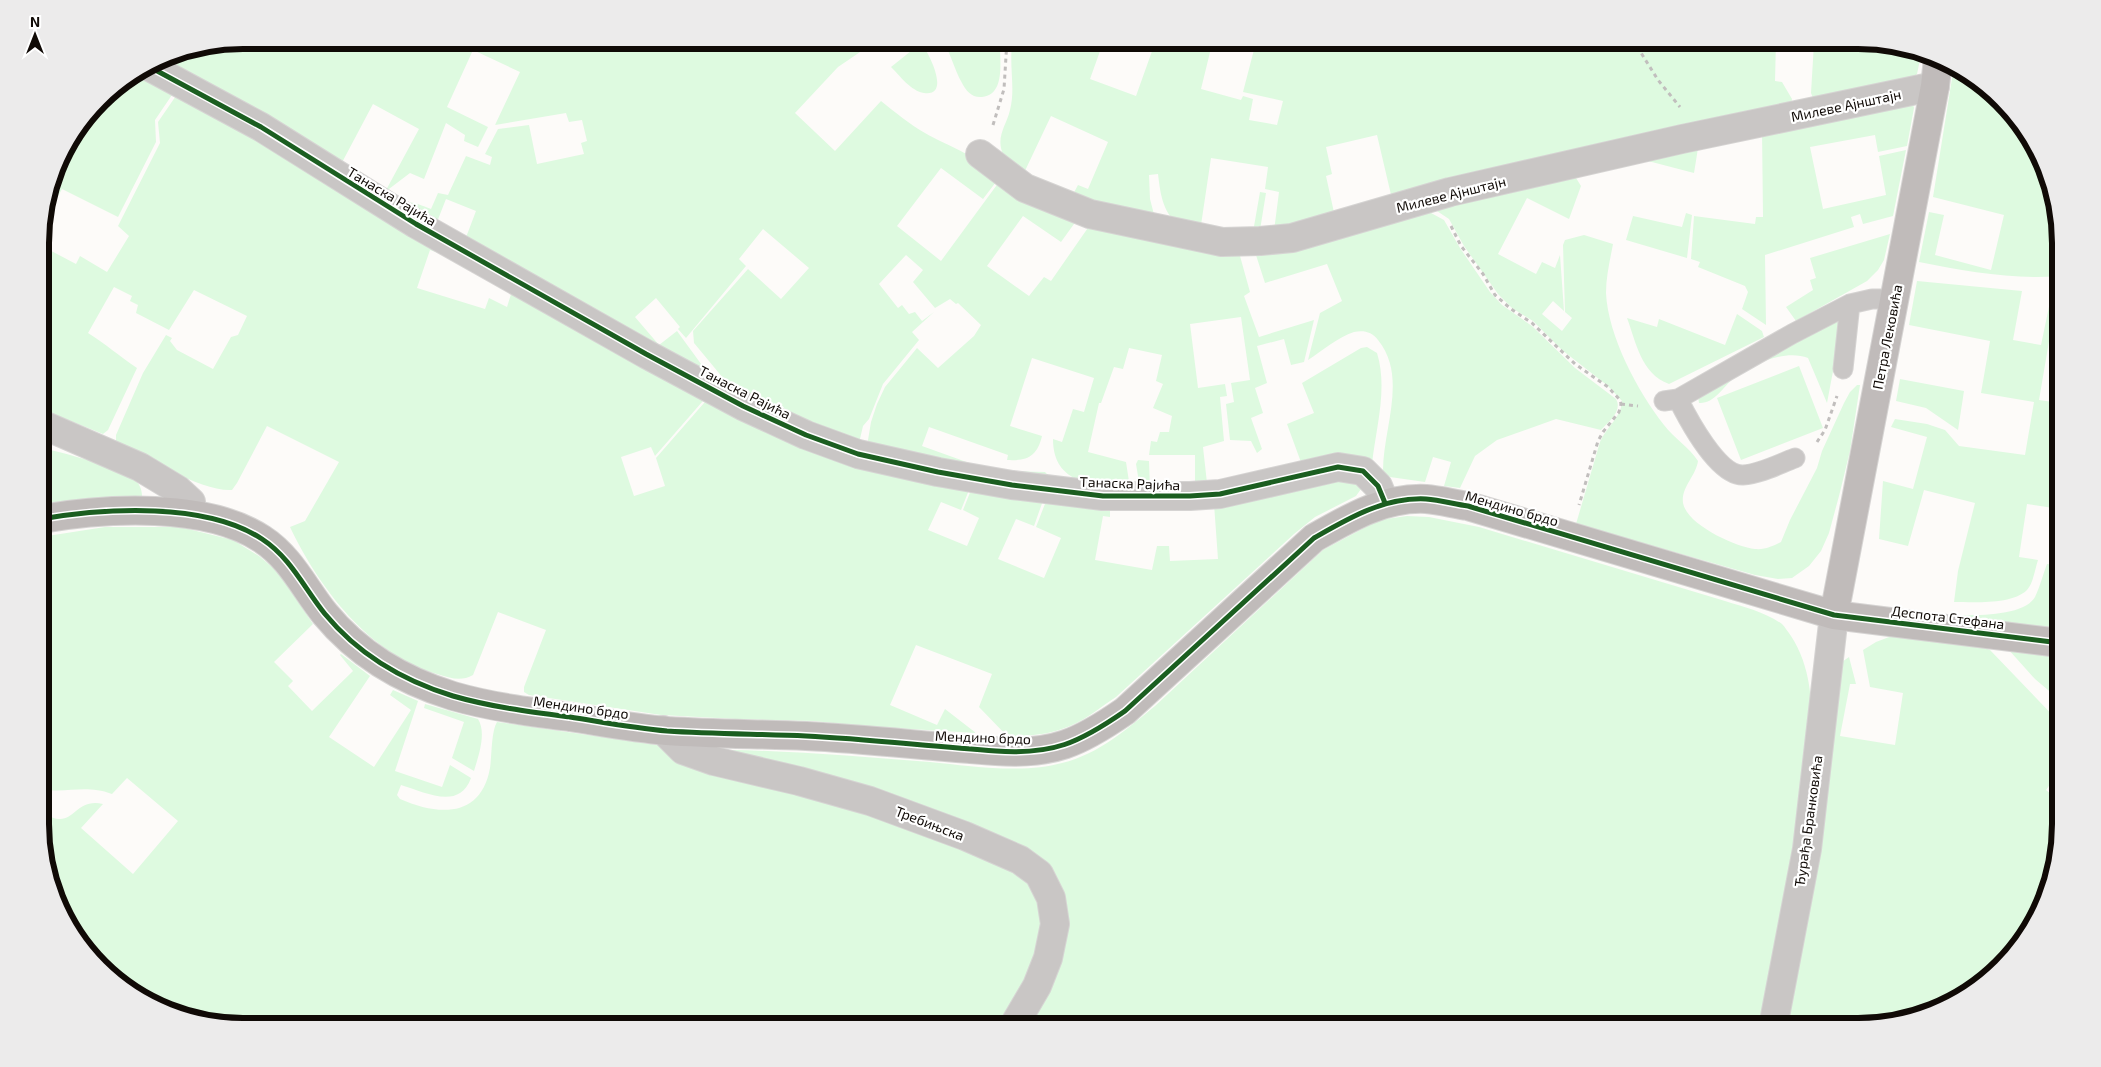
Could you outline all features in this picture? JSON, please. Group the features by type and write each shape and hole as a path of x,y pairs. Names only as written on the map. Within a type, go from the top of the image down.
{"street":[{"name":"Петра Лековића","path":"1834,614 1935,86 1937,66"},
{"name":"Танаска Рајића","path":"155,70 260,127 416,224 646,354 743,406 806,435 858,454 938,472 1012,485 1104,496 1220,494 1338,467 1363,471 1378,486 1385,503"},
{"name":"Милеве Ајнштајн","path":"980,154 1025,188 1090,214 1222,242 1292,238 1420,200 1700,135 1935,86"},
{"path":"49,427 140,467 178,490 190,502 192,514"},
{"name":"Мендино брдо","path":"49,518 141,510 192,514 234,524 264,540 296,570 325,613 352,641 384,666 409,680 446,693 491,705 663,730 809,736 1016,752 1056,748 1092,733 1125,711 1314,538 1348,518 1385,503 1425,499 1468,506 1834,614"},
{"name":"Деспота Стефана","path":"1834,614 2052,642"},
{"name":"Ђурађа Бранковића","path":"1775,1018 1806,849 1834,614"},
{"name":"Требињска","path":"663,730 683,750 714,761 799,781 870,801 965,836 1020,860 1039,874 1051,898 1055,924 1048,958 1037,986 1019,1018"}],"lane":[{"path":"1795,458 1750,474 1737,474 1728,471 1721,465 1687,418 1671,400 1850,304 1872,299 1894,299"},
{"path":"1843,369 1850,304"}],"path":[{"path":"980,154 999,111 1004,89 1006,49"},
{"path":"1639,49 1658,80 1694,124 1700,135"},
{"path":"1420,200 1427,207 1445,217 1461,246 1483,274 1496,295 1511,309 1532,323 1575,364 1608,387 1620,400 1619,412 1602,432 1598,441 1593,464 1569,536"},
{"path":"1795,458 1812,447 1826,430 1833,411 1843,369"}],"green space":[{"path":"230,49 865,49 838,67 795,113 835,151 881,101 902,118 933,138 965,153 985,166 996,182 983,199 941,168 897,226 941,261 999,182 1035,200 1079,217 1061,242 1023,216 987,266 1029,296 1044,277 1051,281 1092,222 1152,238 1240,256 1250,292 1244,296 1259,337 1314,320 1304,362 1291,365 1284,339 1257,346 1267,383 1255,388 1263,413 1251,418 1262,449 1257,453 1251,441 1230,440 1226,404 1234,402 1231,383 1250,380 1241,317 1190,324 1198,388 1225,384 1227,396 1220,397 1224,441 1203,447 1207,483 1233,479 1223,484 1200,489 1140,488 1136,464 1138,460 1149,461 1150,488 1195,486 1195,455 1149,455 1151,441 1157,442 1160,432 1169,432 1172,416 1153,408 1163,384 1156,381 1162,355 1129,348 1123,369 1114,367 1101,403 1099,403 1088,452 1126,462 1130,488 1090,484 1068,474 1060,466 1055,454 1053,439 1062,442 1073,409 1084,412 1094,378 1032,358 1010,426 1042,436 1034,453 1020,460 1007,460 1008,455 929,427 922,446 1000,474 1002,471 1045,472 1050,477 1048,482 1035,482 953,470 895,457 867,446 871,422 885,387 917,348 938,368 974,336 981,325 958,303 956,304 950,299 935,308 913,282 923,270 906,255 879,284 898,308 902,305 909,314 915,312 922,321 934,312 912,332 919,340 883,384 869,419 863,426 859,443 854,447 847,447 787,421 733,390 694,343 693,331 748,269 781,299 809,268 763,229 739,259 746,266 686,338 678,329 680,327 656,298 635,317 659,345 677,331 704,368 708,378 443,232 465,240 476,211 446,199 435,227 396,205 409,202 431,209 438,193 448,195 466,156 490,165 492,157 485,154 498,129 529,125 537,164 584,154 581,143 587,141 582,120 569,122 566,113 495,125 520,72 473,50 447,107 488,127 478,147 464,141 465,135 446,123 424,179 410,173 385,192 419,129 373,104 338,170 247,113 161,67 192,55"},
{"path":"914,49 924,49 936,72 936,88 932,92 919,92 906,83 891,67"},
{"path":"1000,49 1000,74 995,90 990,95 982,97 975,96 965,89 948,50"},
{"path":"1012,49 1101,49 1090,79 1136,96 1153,49 1211,49 1201,89 1241,100 1243,96 1253,99 1249,120 1277,125 1283,101 1243,92 1254,49 1776,49 1775,81 1782,82 1792,99 1791,104 1392,199 1377,135 1326,147 1332,174 1326,176 1335,217 1274,231 1279,192 1265,189 1268,167 1211,158 1201,225 1253,232 1260,192 1266,193 1260,230 1255,234 1202,228 1178,223 1165,207 1158,174 1149,175 1150,199 1156,222 1071,198 1078,185 1088,189 1108,142 1051,116 1023,175 1006,159 1000,143 1012,101"},
{"path":"1814,49 1884,50 1920,59 1917,74 1910,80 1813,98 1811,93"},
{"path":"148,74 176,89 155,120 156,142 118,217 62,189 51,208 59,180 81,135 115,97 135,81"},
{"path":"1953,74 1966,81 1986,97 2004,115 2020,135 2032,157 2042,180 2049,205 2052,230 2052,276 2007,276 1919,262 1929,212 1944,215 1935,255 1991,270 2004,215 1933,197"},
{"path":"180,90 464,262 430,250 417,288 485,309 489,298 507,307 513,288 709,394 655,456 651,447 621,457 634,496 665,486 656,458 711,395 971,485 961,510 941,502 928,530 967,546 979,518 963,510 973,485 1045,495 1034,526 1016,519 998,559 1044,578 1061,538 1036,527 1048,496 1110,504 1110,517 1103,516 1095,560 1152,570 1157,546 1169,546 1170,561 1218,559 1214,504 1318,477 1361,483 1361,489 1356,496 1315,517 1294,534 1116,697 1076,723 1049,733 1008,737 979,707 992,674 916,645 890,705 937,725 945,709 976,733 861,726 814,721 661,715 529,695 524,692 524,687 546,630 498,612 473,675 460,679 437,674 412,664 389,651 368,635 349,616 316,573 290,527 305,521 339,462 267,426 232,490 219,489 189,479 116,442 116,435 143,373 166,335 172,338 170,341 177,350 213,369 231,337 238,335 247,316 194,290 169,330 136,313 138,305 130,301 132,296 114,287 88,333 137,368 108,430 103,434 49,412 49,250 76,264 80,256 107,272 129,236 118,226 160,143 158,122"},
{"path":"1913,104 1914,108 1907,146 1878,152 1875,135 1810,147 1823,209 1886,195 1879,156 1906,150 1893,216 1863,224 1860,214 1851,217 1854,227 1765,255 1766,325 1742,309 1748,292 1745,286 1698,267 1700,262 1691,259 1694,216 1755,224 1756,217 1763,217 1762,130"},
{"path":"1699,142 1694,173 1648,161 1649,155"},
{"path":"1576,178 1581,186 1569,219 1527,198 1498,254 1536,274 1542,262 1555,268 1560,255 1564,311 1553,301 1542,314 1562,331 1572,318 1565,312 1563,245 1565,240 1584,235 1613,244 1607,275 1606,293 1612,327 1626,363 1644,397 1664,425 1698,461 1695,472 1684,492 1683,503 1686,511 1703,527 1713,534 1736,544 1755,549 1766,548 1781,542 1790,520 1817,468 1822,451 1844,403 1850,392 1857,385 1860,385 1850,451 1829,533 1821,551 1809,566 1792,578 1778,579 1755,575 1576,524 1600,442 1617,417 1622,401 1608,386 1562,350 1533,321 1512,308 1498,294 1464,246 1449,219 1434,209"},
{"path":"1420,207 1444,220 1460,248 1490,292 1502,305 1532,326 1575,368 1616,399 1618,408 1611,420 1601,430 1556,419 1497,440 1475,456 1460,488 1444,486 1451,462 1433,457 1425,482 1390,477 1383,471 1393,386 1387,354 1373,335 1368,332 1358,331 1342,337 1308,360 1320,313 1342,301 1327,264 1265,283 1255,252"},
{"path":"1686,213 1692,215 1687,258 1626,240 1633,216 1682,227"},
{"path":"1890,234 1884,260 1878,270 1867,281 1796,321 1786,307 1813,290 1810,280 1816,278 1810,258"},
{"path":"1917,281 2022,291 2013,340 2041,345 2052,298 2052,324 2039,400 2052,402 2052,508 2027,504 2019,557 2038,560 2029,587 2020,595 1992,602 1954,602 1958,571 1975,503 1924,490 1908,546 1879,539 1883,481 1913,489 1927,437 1891,427 1895,419 1927,424 1945,430 1959,446 2025,455 2034,402 1981,393 1990,341 1909,325"},
{"path":"1844,313 1827,403 1808,358 1789,355 1759,363 1733,379 1714,398 1704,403 1699,403 1698,396"},
{"path":"1737,314 1762,331 1764,337 1669,384 1652,373 1646,365 1637,347 1627,318 1657,327 1659,319 1725,345"},
{"path":"1367,347 1377,353 1381,380 1380,408 1372,464 1302,465 1287,424 1314,413 1302,383 1361,348"},
{"path":"1799,366 1823,428 1741,460 1717,398"},
{"path":"1900,379 1964,391 1958,430 1926,408 1896,401"},
{"path":"49,450 127,474 137,482 141,489 142,496 138,499 49,506"},
{"path":"1407,516 1429,517 1479,527 1740,605 1762,613 1782,624 1798,648 1803,660 1811,697 1812,736 1765,1018 1026,1018 1060,889 730,750 830,754 1014,769 1047,766 1075,759 1112,740 1155,706 1323,550 1379,520"},
{"path":"105,527 180,527 233,540 259,556 278,572 313,624 274,662 293,681 288,686 312,711 353,671 341,654 370,676 329,737 374,767 411,710 390,695 393,690 418,701 395,771 442,787 450,765 471,778 466,788 450,797 431,795 401,785 397,795 400,799 415,805 443,810 456,809 468,804 478,796 485,784 490,768 493,738 497,722 664,746 845,802 989,856 1031,884 1041,910 1042,926 1037,956 1006,1018 230,1018 192,1012 168,1003 135,986 97,952 81,932 69,910 55,875 50,850 49,816 61,819 85,805 93,803 103,804 81,828 133,874 178,821 127,778 112,794 84,789 49,790 49,536"},
{"path":"2047,564 2052,565 2052,632 1930,615 1986,615 2016,610 2027,605 2035,597"},
{"path":"1897,634 1963,639 1990,650 2052,715 2052,782 2046,790 2052,795 2052,837 2046,875 2032,910 2020,932 2004,952 1966,986 1944,998 1909,1012 1884,1017 1781,1018 1839,664 1849,657 1856,684 1850,684 1840,736 1895,745 1903,693 1870,687 1863,650 1876,642"},
{"path":"2008,649 2052,651 2052,693 2035,679"},
{"path":"425,704 478,719 481,725 482,738 474,771 452,758 464,722 424,708"}],"cycle path":[{"path":"155,70 261,127 416,224 646,354 743,406 806,435 858,454 938,472 1012,485 1103,496 1220,494 1338,467 1363,471 1378,486 1385,503"},
{"path":"49,518 95,512 155,511 213,519 239,527 262,539 281,555 325,614 352,642 367,654 400,674 435,690 467,700 526,711 667,731 830,737 1016,752 1050,749 1079,739 1125,711 1314,538 1367,510 1396,501 1411,499 1426,499 1468,506 1834,615 2052,642"}]}
